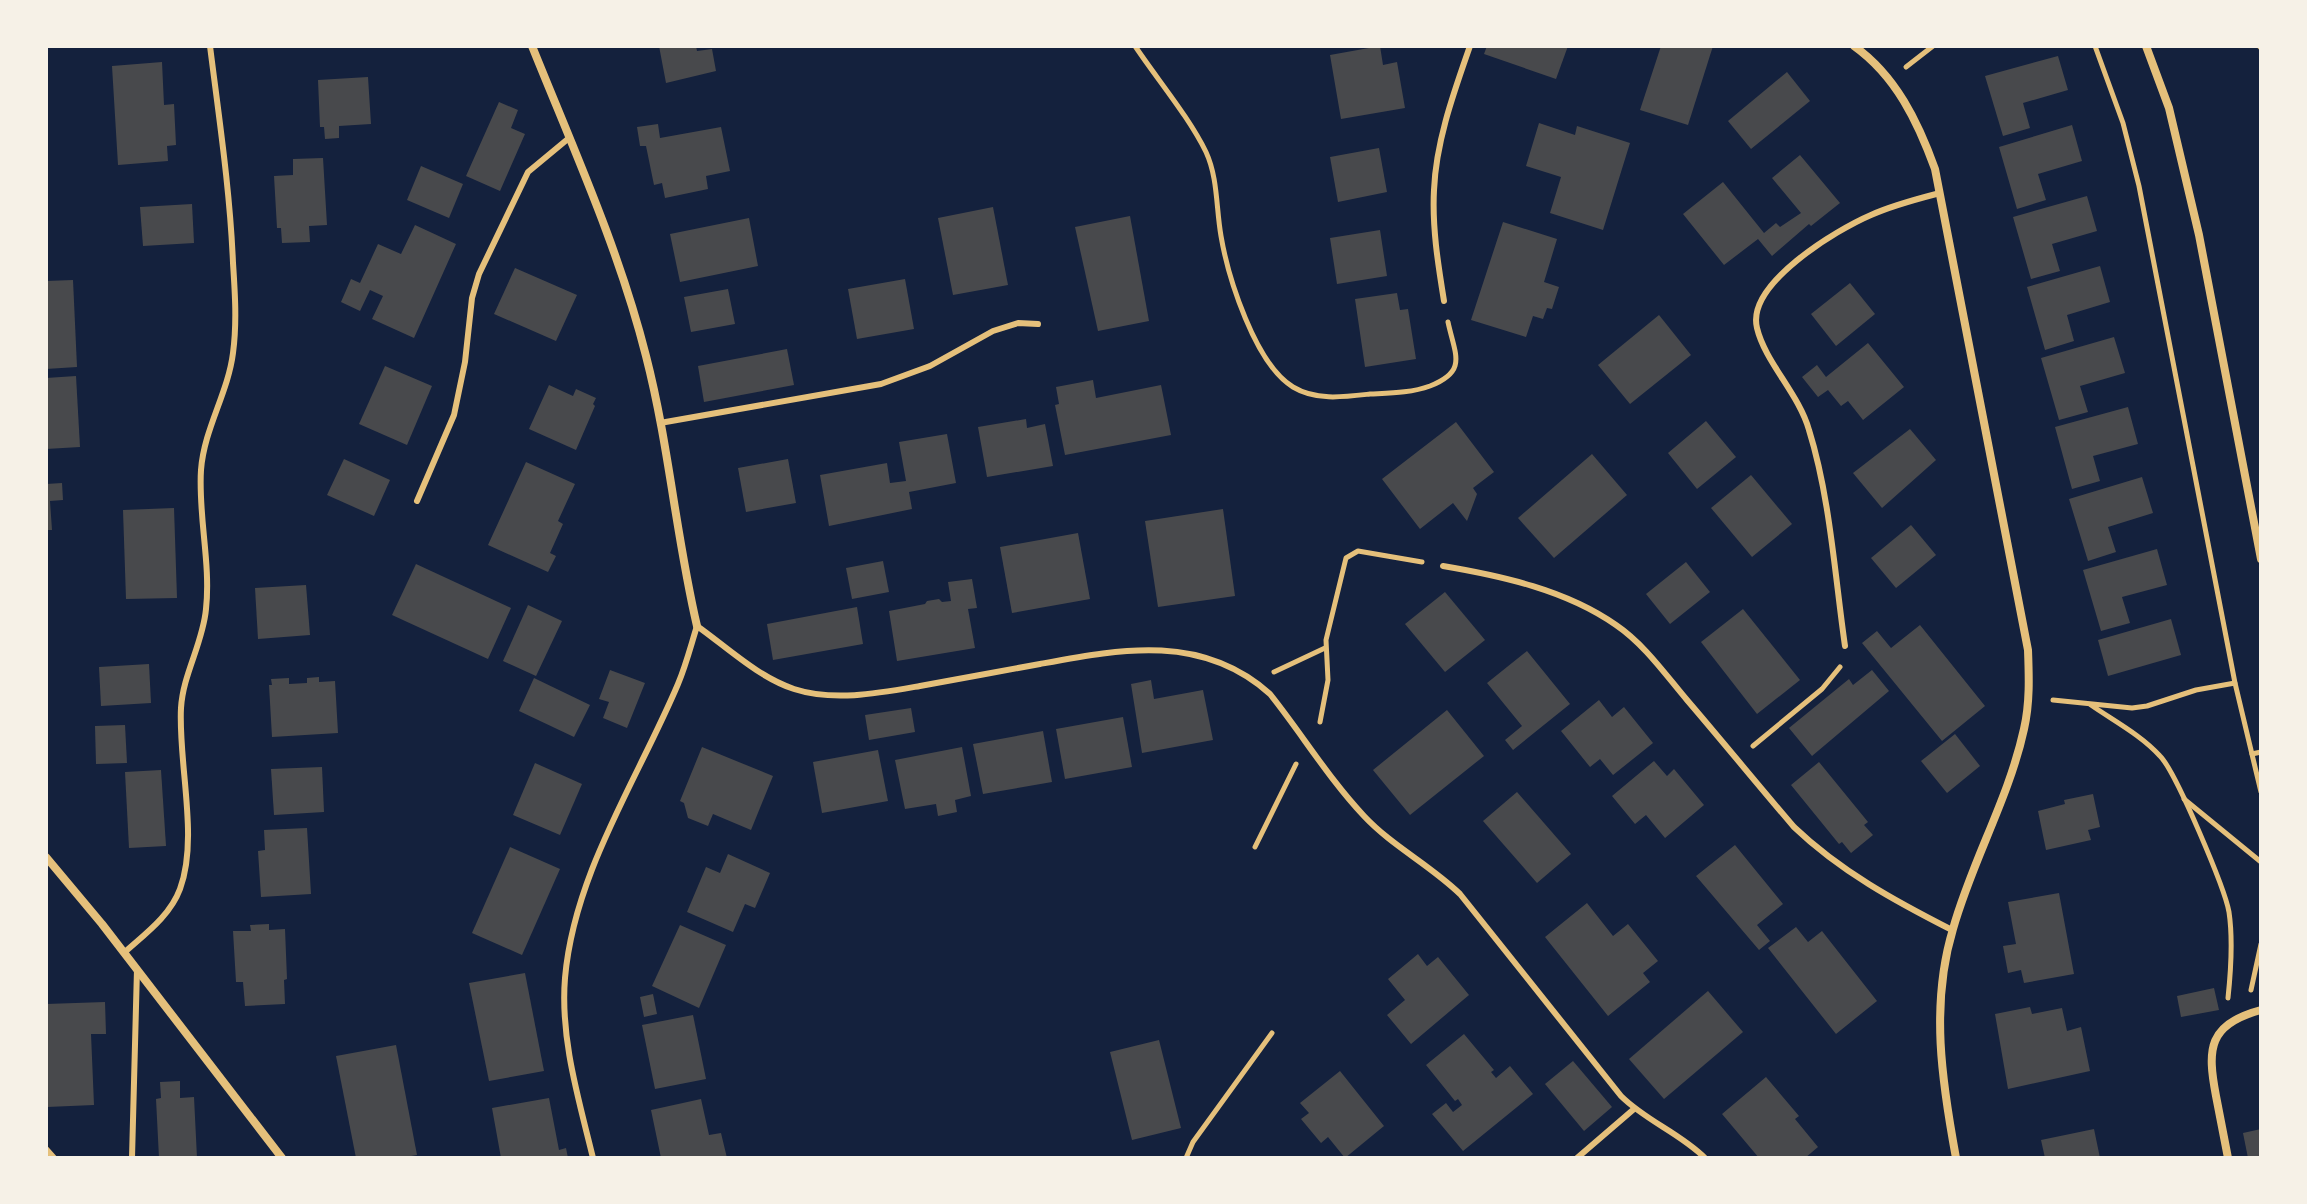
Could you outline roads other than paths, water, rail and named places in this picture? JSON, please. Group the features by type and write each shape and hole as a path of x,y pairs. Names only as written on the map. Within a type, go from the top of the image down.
{"street":[{"path":"532,46 617,259 633,308 660,423 697,626"},
{"path":"1854,46 1890,80 1916,122 1935,169 2024,619 2029,680 2025,726 2018,754 1952,930 1941,990 1943,1086 1956,1158"},
{"path":"2146,46 2169,108 2190,196 2261,559"},
{"path":"46,857 125,952 282,1158"},
{"path":"2228,1158 2210,1065 2211,1049 2224,1028 2261,1010"}],"lane":[{"path":"125,952 170,908 180,889 184,872 187,837 181,709 185,682 206,613 208,584 201,468 206,440 233,356 236,312 232,231 210,46"},
{"path":"1444,301 1434,219 1437,156 1470,46"},
{"path":"417,501 454,415 465,362 472,298 479,274 528,172 569,138"},
{"path":"1845,646 1814,445 1798,402 1761,338 1756,325 1756,310 1762,295 1774,282 1820,243 1871,215 1940,193"},
{"path":"660,423 881,384 930,366 993,331 1018,323 1038,324"},
{"path":"1443,566 1497,575 1530,586 1591,610 1616,625 1652,658 1794,827 1816,848 1864,882 1952,930"},
{"path":"593,1158 571,1069 565,1025 565,980 571,937 605,839 678,683 697,626 777,682 823,695 893,691 1130,649 1165,650 1212,659 1256,681 1270,694 1365,817 1460,894 1634,1109 1681,1137 1705,1158"},
{"path":"132,1158 137,969"},
{"path":"1577,1158 1634,1109"},
{"path":"46,1149 54,1158"}]}
